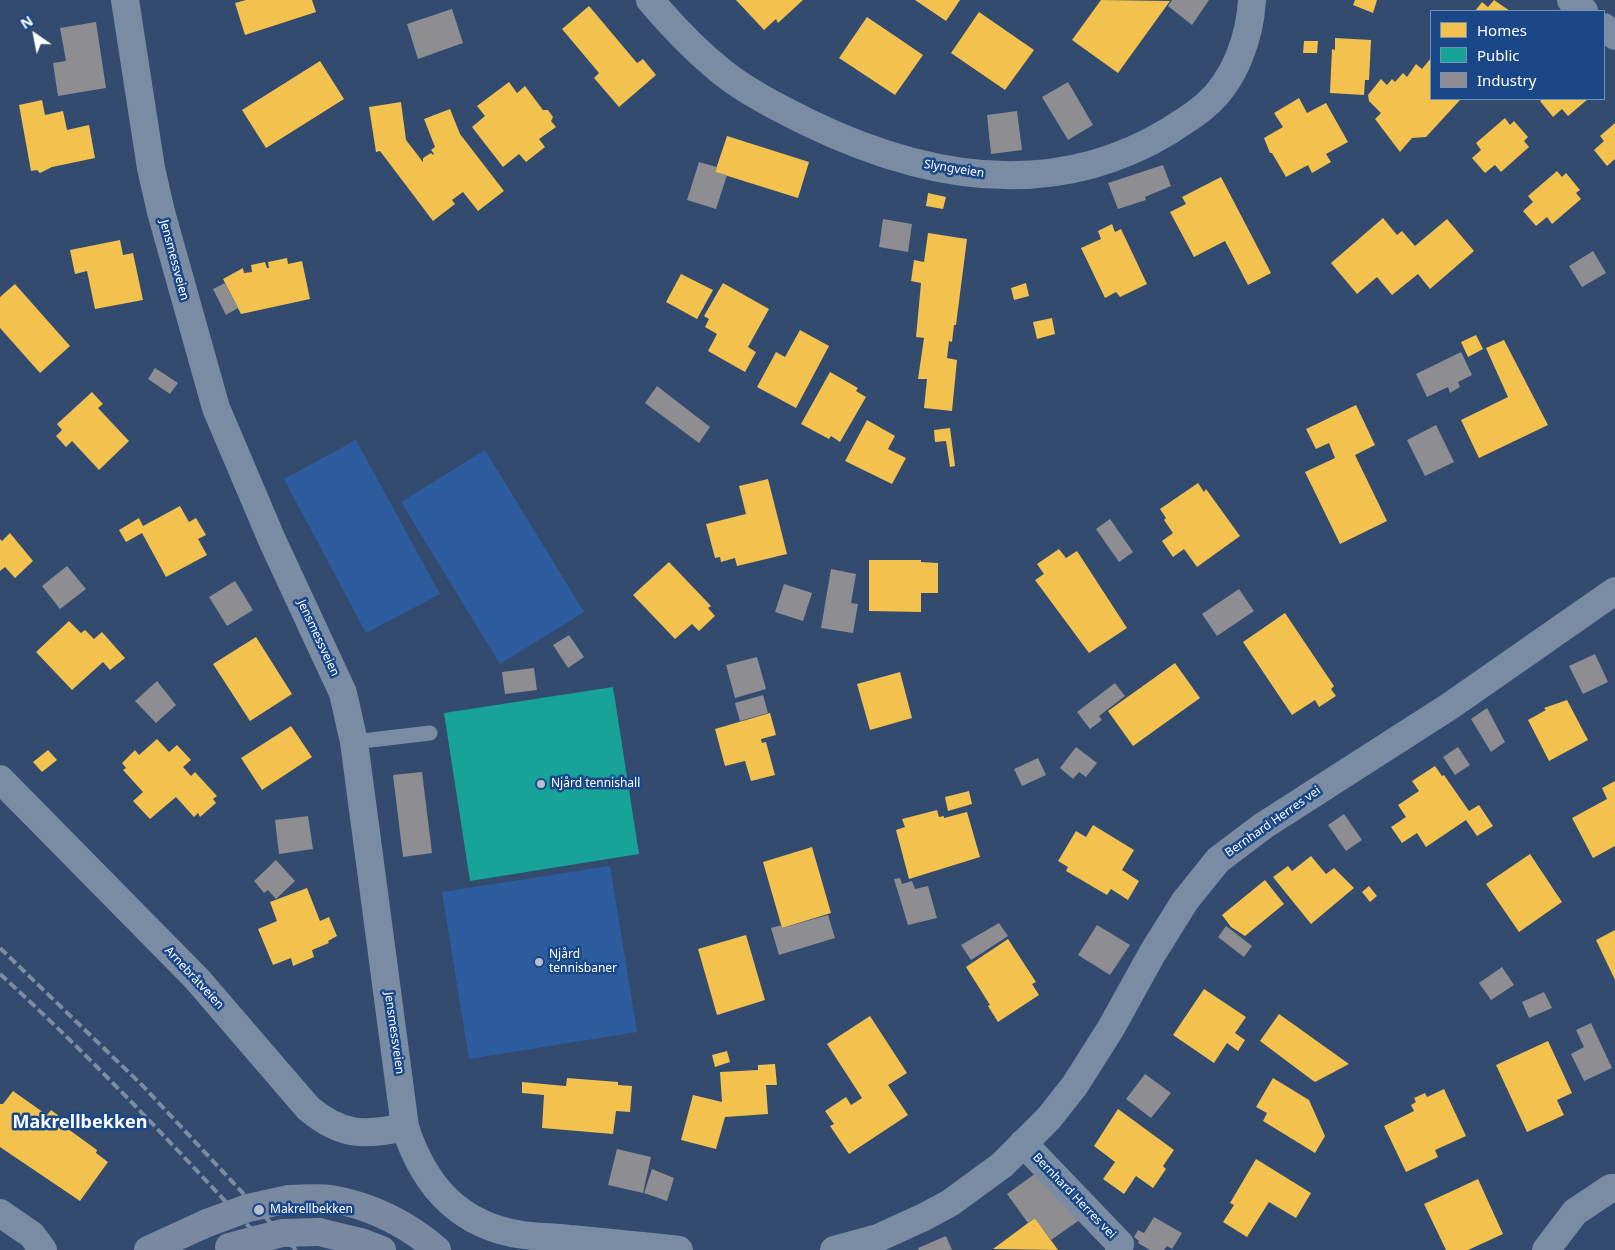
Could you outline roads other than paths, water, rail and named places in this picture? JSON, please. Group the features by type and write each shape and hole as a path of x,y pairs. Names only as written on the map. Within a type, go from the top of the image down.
{"main road":[{"path":"148,1250 207,1223 248,1208 289,1199 330,1198 355,1204 405,1227 437,1250"},
{"path":"224,1248 282,1233 319,1232 361,1242 382,1250"}],"street":[{"name":"Jensmessveien","path":"125,0 150,168 216,408 272,540 343,693 354,742 405,1127 414,1154 445,1198 474,1221 493,1228 523,1235 679,1250"},
{"name":"Slyngveien","path":"650,0 696,49 724,74 783,110 844,140 902,161 965,172 1032,175 1079,168 1118,156 1152,140 1207,104 1230,75 1244,45 1251,16 1252,0"},
{"path":"1570,0 1583,10"},
{"path":"1605,28 1615,36"},
{"name":"Bernhard Herres vei","path":"834,1250 878,1238 950,1203 1002,1165 1049,1118 1075,1086 1185,901 1218,860 1263,826 1450,706 1615,591"},
{"name":"Arnebråtveien","path":"0,779 197,979 308,1108 324,1121 341,1129 359,1133 379,1133 405,1127"},
{"name":"Bernhard Herres vei","path":"1023,1143 1120,1244 1119,1250"},
{"path":"1546,1250 1575,1212 1611,1188 1615,1188"},
{"path":"0,1213 32,1236 43,1250"}],"lane":[{"path":"354,742 430,733"}],"railway":[{"path":"0,948 143,1086 296,1250"},
{"path":"0,974 105,1075 271,1250"}],"place":[{"name":"Njård tennishall","path":"541,784"},
{"name":"Njård tennisbaner","path":"539,962"},
{"name":"Makrellbekken","path":"259,1210"}],"district":[{"name":"Makrellbekken","path":"80,1123"}]}
